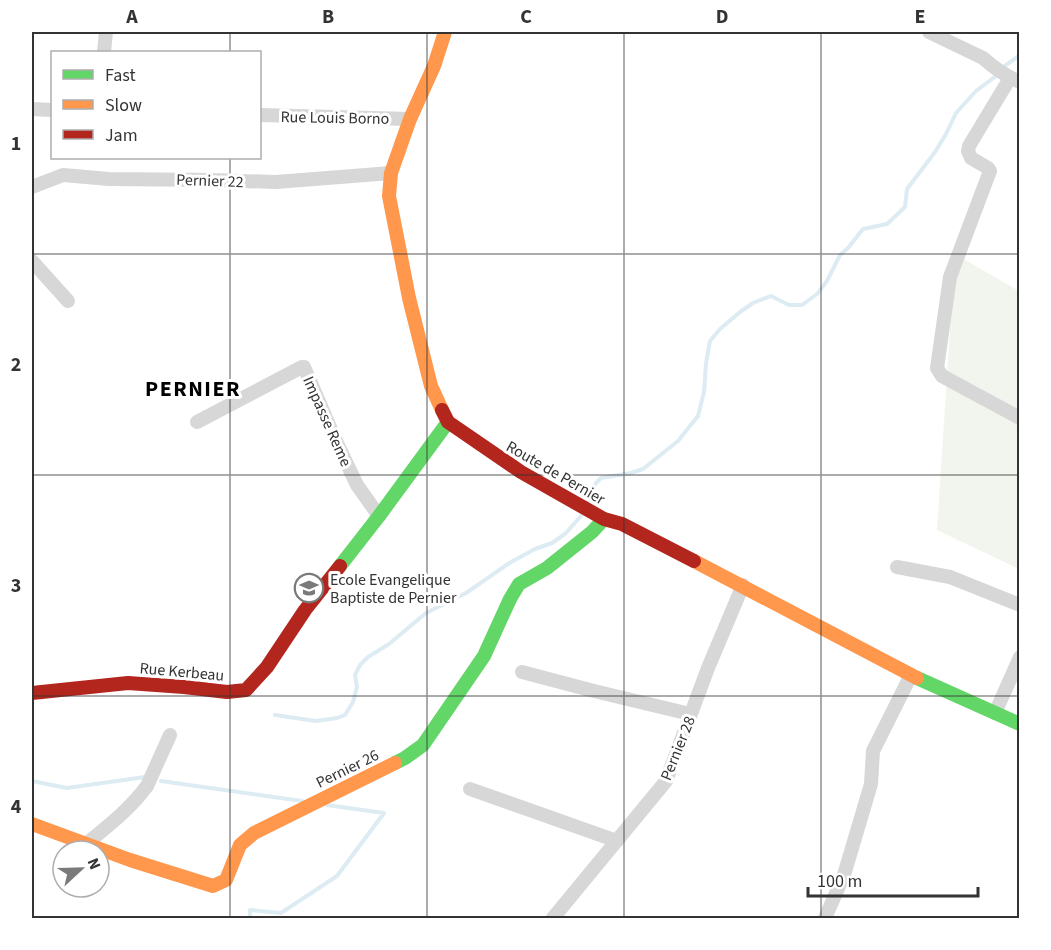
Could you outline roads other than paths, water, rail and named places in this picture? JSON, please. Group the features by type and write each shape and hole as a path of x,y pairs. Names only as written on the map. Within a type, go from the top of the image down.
{"street":[{"path":"104,51 106,32"},
{"path":"445,32 434,66 410,119 391,173 390,196 409,298 431,386 448,422"},
{"path":"929,32 984,58 1015,80 969,146 968,151 971,158 988,168 990,174 950,278 938,368 942,376 1020,418"},
{"path":"32,109 51,110"},
{"name":"Rue Louis Borno","path":"261,115 410,119"},
{"name":"Pernier 22","path":"32,187 63,175 109,179 276,182 391,173"},
{"path":"32,261 68,301"},
{"name":"Impasse Reme","path":"197,422 304,367 357,485 379,516"},
{"name":"Rue Kerbeau","path":"32,689 128,683 227,692 246,690 267,667 305,610 379,516 448,422"},
{"name":"Route de Pernier","path":"448,422 521,472 604,519 622,524 743,585 911,675 1020,724"},
{"name":"Pernier 26","path":"111,853 213,886 226,880 240,845 254,833 405,758 423,745 484,656 519,584 547,568 592,532 604,519"},
{"path":"897,567 950,577 1020,605"},
{"name":"Pernier 28","path":"553,918 666,781 708,668 743,585"},
{"path":"995,713 1020,657"},
{"path":"522,672 690,714"},
{"path":"825,918 844,875 871,784 873,751 911,675"},
{"path":"92,839 122,814 147,786 170,735"},
{"path":"470,789 617,841"},
{"name":"Pernier 26","path":"32,824 72,839"}],"waterway":[{"path":"1002,68 1020,55"},
{"path":"588,501 596,483 601,478 643,469 678,441 698,416 704,392 710,341 720,329 753,303 771,296 789,305 802,305 817,294 827,281 840,255 863,229 887,224 905,207 907,189 935,152 956,113 976,91 996,76"},
{"path":"275,715 316,721 345,715 353,702 357,687 355,675 360,665 368,657 389,644 426,613 466,593 511,562 552,543 565,534 581,516"},
{"path":"32,781 67,788 145,777"},
{"path":"161,781 302,801"},
{"path":"250,918 250,910 281,913 337,876 384,813 327,805"}],"place":[{"name":"Ecole Evangelique Baptiste de Pernier","path":"309,588"}],"district":[{"name":"PERNIER","path":"193,388"}]}
